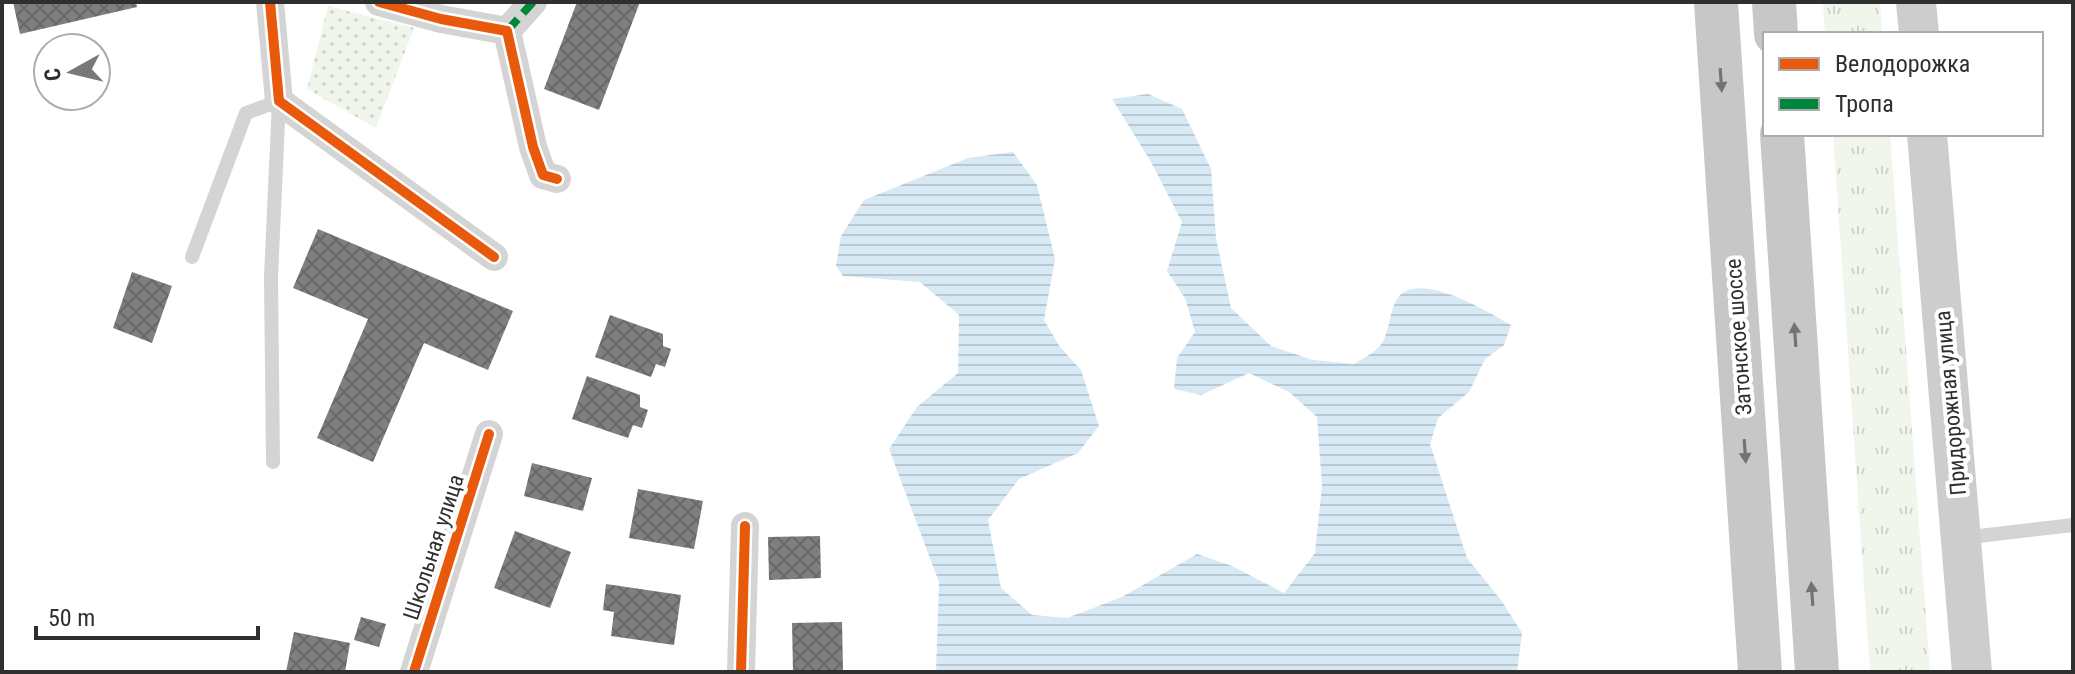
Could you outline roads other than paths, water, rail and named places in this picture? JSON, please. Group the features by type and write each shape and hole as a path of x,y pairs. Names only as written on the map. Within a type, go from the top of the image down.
{"main road":[{"name":"Затонское шоссе","path":"1716,2 1760,672"},
{"path":"1774,2 1776,32"},
{"path":"1916,2 1919,32"},
{"path":"1782,136 1817,672"},
{"name":"Придорожная улица","path":"1927,136 1972,672"}],"street":[{"path":"270,2 279,101 494,257"},
{"path":"379,2 441,19 507,31"},
{"path":"507,31 533,2"},
{"path":"507,31 533,147 543,175 557,179"},
{"name":"Школьная улица","path":"414,672 489,434"},
{"path":"741,672 745,526"}],"lane":[{"path":"192,257 246,113 279,101 271,277 273,462"},
{"path":"1961,538 2073,525"}],"water":[{"path":"1148,94 1182,109 1211,169 1216,238 1231,308 1271,346 1313,360 1354,364 1380,346 1397,299 1407,291 1420,288 1453,296 1511,325 1504,345 1485,359 1469,392 1438,418 1430,444 1467,558 1501,600 1522,633 1517,672 936,672 939,582 889,449 917,407 958,373 959,315 920,282 843,276 836,266 841,236 864,200 968,158 1013,152 1037,185 1055,259 1044,320 1060,347 1081,370 1099,426 1078,453 1019,479 988,520 1001,588 1032,615 1067,618 1122,597 1197,554 1232,566 1284,593 1315,553 1322,485 1317,417 1289,392 1249,373 1201,395 1174,389 1177,358 1195,332 1185,298 1167,271 1182,222 1150,160 1112,99"}]}
